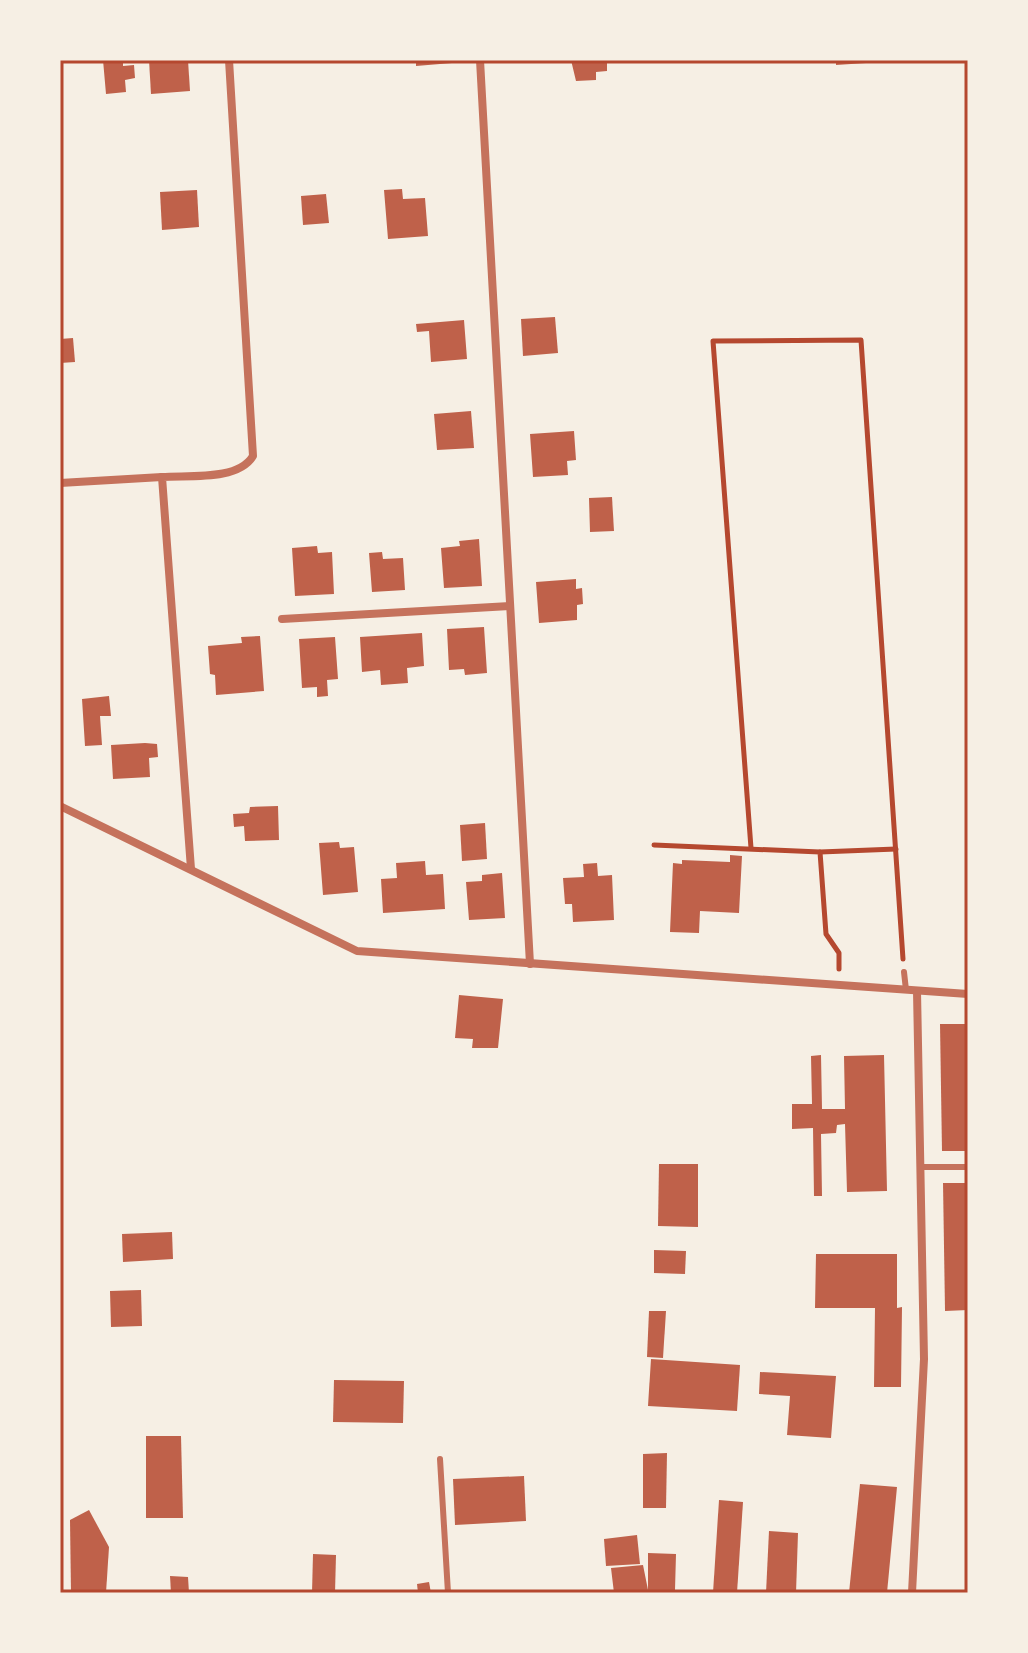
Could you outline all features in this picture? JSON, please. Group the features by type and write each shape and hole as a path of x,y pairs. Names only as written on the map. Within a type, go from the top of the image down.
{"street":[{"path":"60,483 233,472 248,464 253,456 229,60"},
{"path":"480,60 530,964"},
{"path":"162,477 191,869"},
{"path":"282,619 510,606"},
{"path":"60,806 357,951 968,994"},
{"path":"912,1593 924,1359 917,991"}],"lane":[{"path":"904,972 906,990"},
{"path":"921,1167 968,1167"},
{"path":"440,1459 448,1593"}],"path":[{"path":"751,848 713,341 861,340 904,972"},
{"path":"654,845 820,852 896,849"},
{"path":"820,852 826,934 839,953 838,986"}],"building":[{"path":"103,60 123,60 123,66 134,65 135,78 125,80 126,92 106,94"},
{"path":"149,60 188,60 190,91 151,94"},
{"path":"416,60 452,60 452,63 416,66"},
{"path":"571,60 607,60 607,71 596,72 596,80 576,81"},
{"path":"836,60 881,60 881,62 836,65"},
{"path":"402,189 403,199 425,198 428,236 388,239 384,190"},
{"path":"197,190 199,227 162,230 160,192"},
{"path":"326,194 329,223 303,225 301,196"},
{"path":"555,317 558,353 523,356 521,319"},
{"path":"464,320 467,359 431,362 429,331 417,332 416,324"},
{"path":"73,338 75,362 60,363 60,339"},
{"path":"471,411 474,448 437,450 434,414"},
{"path":"574,431 576,460 567,461 568,475 533,477 530,434"},
{"path":"612,497 614,531 590,532 589,498"},
{"path":"479,539 482,586 444,588 441,548 460,546 459,541"},
{"path":"317,546 318,553 332,552 334,594 295,596 292,548"},
{"path":"382,552 383,559 403,558 405,590 372,592 369,553"},
{"path":"576,579 576,589 582,588 583,604 577,605 577,620 539,623 536,582"},
{"path":"484,627 487,673 465,675 464,669 449,670 447,629"},
{"path":"422,633 424,666 407,668 408,683 381,685 380,670 362,672 360,637"},
{"path":"260,636 264,691 216,695 215,675 210,674 208,646 242,643 241,637"},
{"path":"335,637 338,679 327,680 328,696 317,697 317,687 302,688 299,639"},
{"path":"109,696 111,716 100,716 102,745 85,746 82,699"},
{"path":"157,744 158,757 149,758 150,777 113,779 111,745"},
{"path":"278,806 279,840 245,841 244,826 234,827 233,814 249,813 250,807"},
{"path":"485,823 487,859 462,861 460,825"},
{"path":"339,842 340,848 354,847 358,892 323,895 319,843"},
{"path":"730,855 742,856 739,913 700,911 699,933 670,932 673,863 682,864 682,860 730,862"},
{"path":"425,861 426,875 443,874 445,909 383,913 381,879 397,878 396,863"},
{"path":"597,863 598,876 612,875 614,920 573,922 572,904 565,904 563,878 584,877 583,864"},
{"path":"502,873 505,918 469,920 466,882 482,881 482,875"},
{"path":"459,995 503,999 498,1048 472,1048 473,1039 455,1038"},
{"path":"940,1024 968,1024 968,1151 942,1151"},
{"path":"821,1055 822,1109 845,1109 844,1056 884,1055 887,1191 847,1192 845,1124 837,1125 836,1133 821,1134 822,1196 814,1196 813,1128 792,1129 792,1104 812,1104 811,1056"},
{"path":"659,1164 698,1164 698,1227 658,1226"},
{"path":"943,1183 968,1183 968,1310 945,1311"},
{"path":"172,1232 173,1259 123,1262 122,1234"},
{"path":"654,1250 686,1251 685,1274 654,1273"},
{"path":"816,1254 897,1254 897,1308 902,1307 901,1387 874,1387 875,1308 815,1308"},
{"path":"141,1290 142,1326 111,1327 110,1291"},
{"path":"649,1311 666,1311 663,1358 647,1357"},
{"path":"651,1359 740,1365 737,1411 648,1406"},
{"path":"760,1372 836,1376 831,1438 787,1435 790,1396 759,1394"},
{"path":"334,1380 404,1381 403,1423 333,1422"},
{"path":"146,1436 181,1436 183,1518 146,1518"},
{"path":"667,1453 666,1508 643,1508 643,1454"},
{"path":"524,1476 526,1521 455,1525 453,1479"},
{"path":"860,1484 897,1487 887,1593 849,1593"},
{"path":"719,1500 743,1502 737,1593 713,1593"},
{"path":"89,1510 109,1547 106,1593 71,1593 70,1520"},
{"path":"769,1531 798,1533 796,1593 766,1593"},
{"path":"637,1535 640,1564 606,1566 604,1539"},
{"path":"648,1553 676,1554 675,1590 614,1593 611,1568 643,1565 648,1590"},
{"path":"313,1554 336,1555 335,1593 312,1593"},
{"path":"170,1576 188,1577 189,1593 171,1593"},
{"path":"429,1582 431,1593 418,1593 417,1584"}]}
